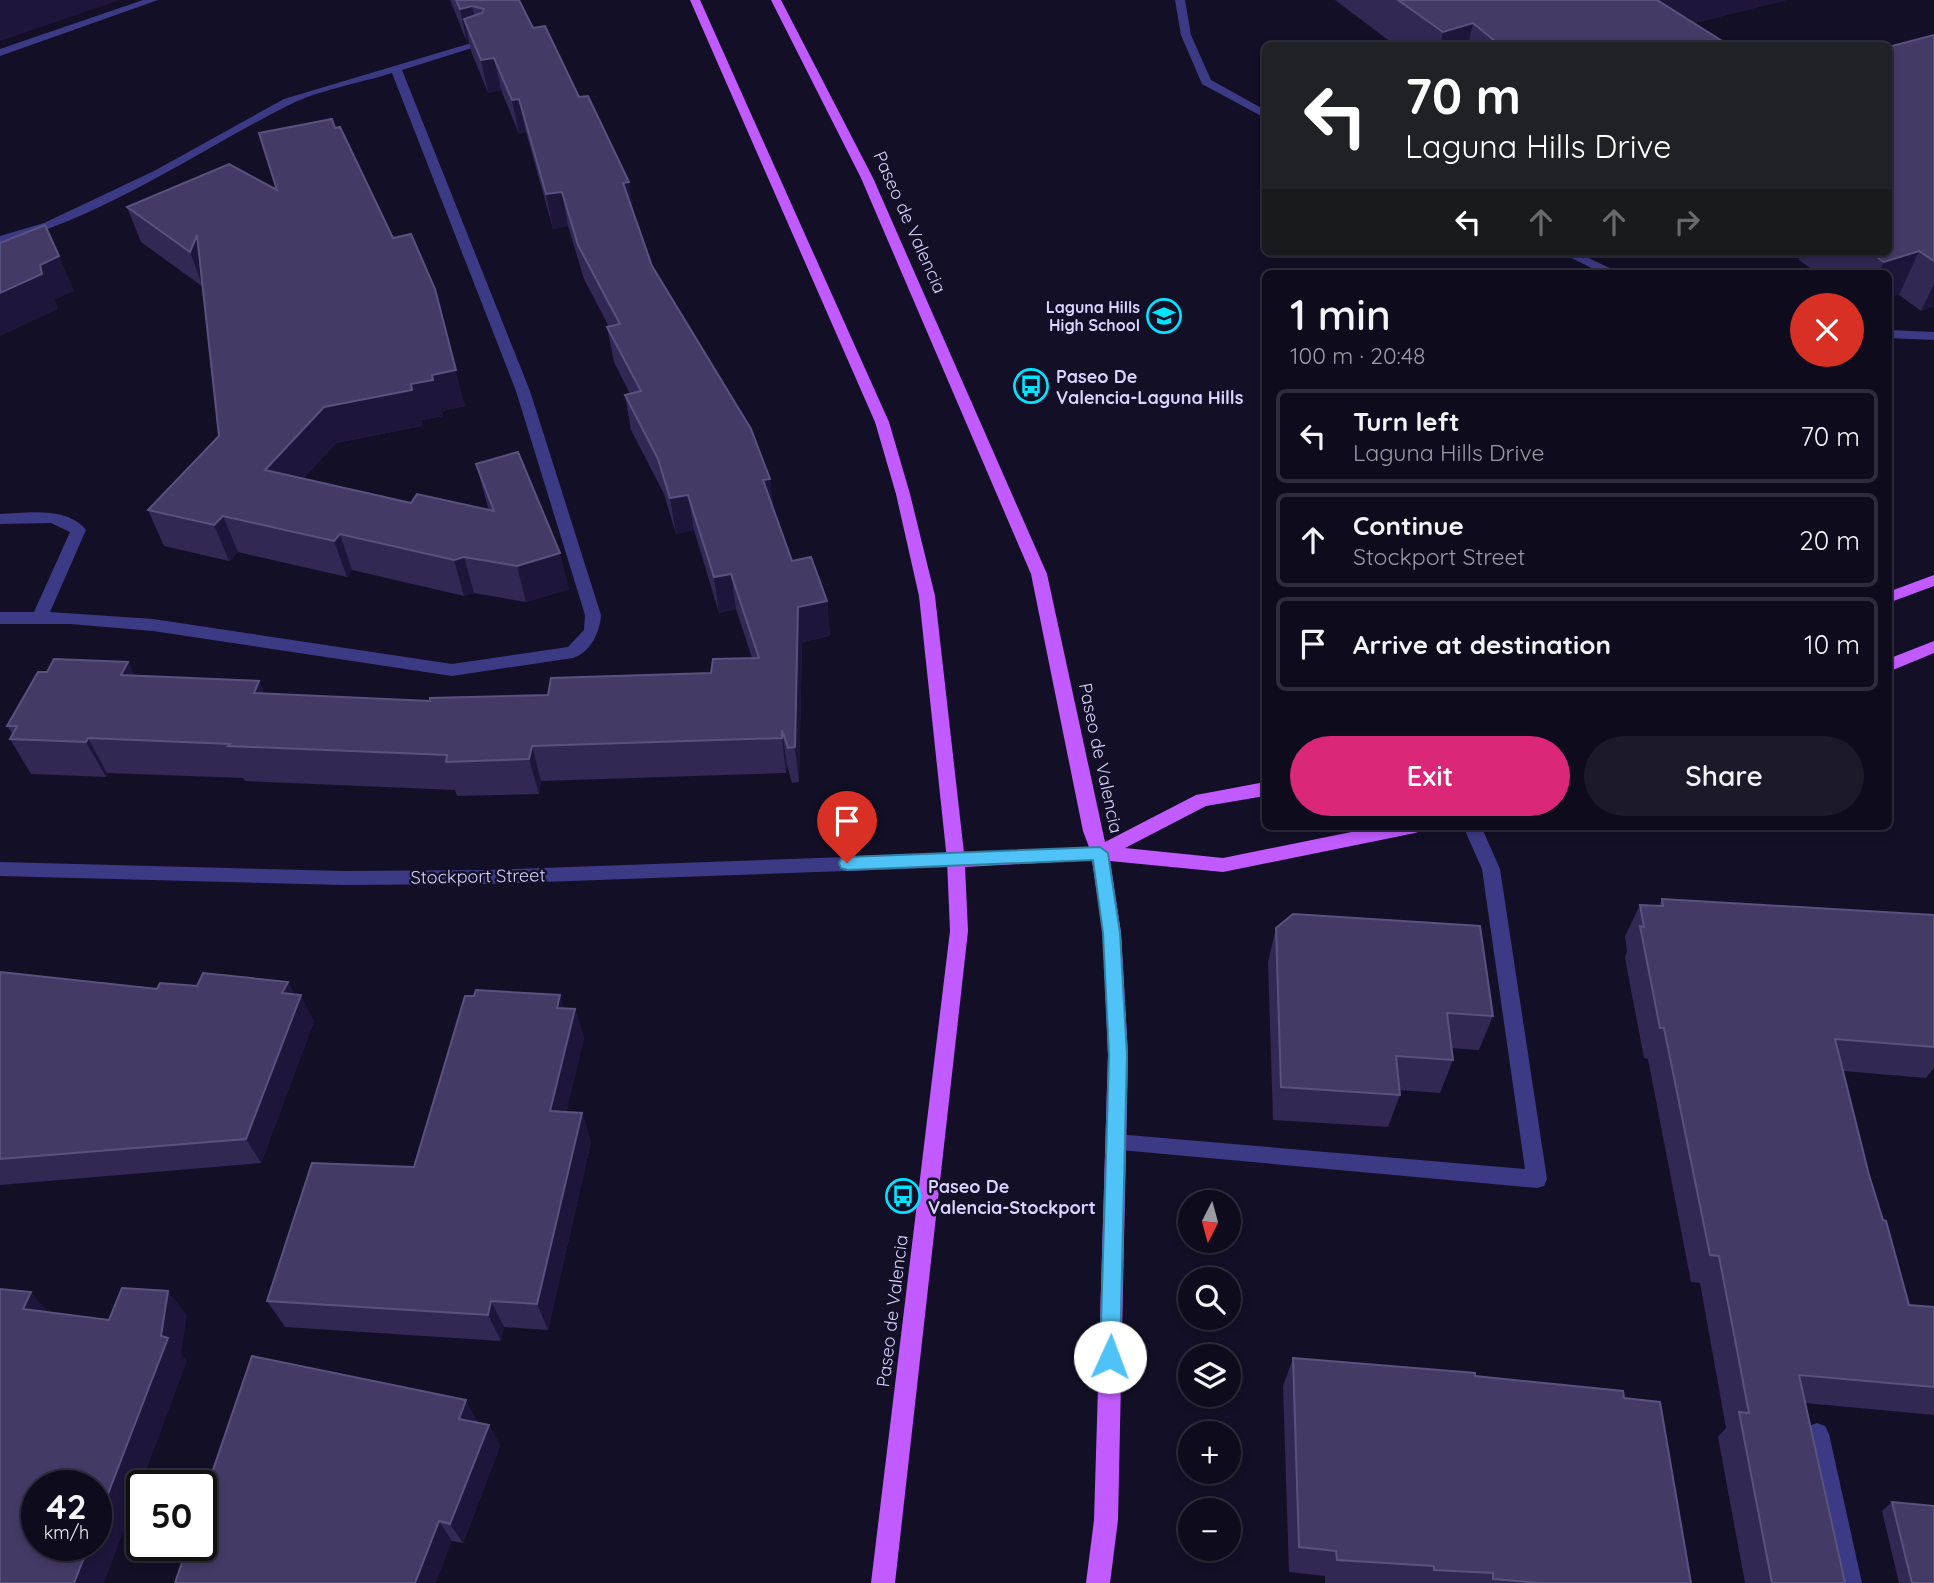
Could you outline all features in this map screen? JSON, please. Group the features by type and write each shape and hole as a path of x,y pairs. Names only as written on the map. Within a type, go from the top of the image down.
{"main road":[{"name":"Paseo de Valencia","path":"695,0 882,422 903,494 927,596 956,860 959,931 883,1583"},
{"name":"Paseo de Valencia","path":"776,0 867,178 1039,574 1092,831 1100,853 1112,933 1118,1042 1106,1520 1098,1583"},
{"path":"1892,596 1934,580"},
{"path":"1892,664 1934,647"},
{"path":"1100,853 1202,800 1262,790"},
{"path":"956,860 1100,853 1223,865 1395,830"}],"street":[{"path":"0,53 153,0"},
{"path":"1181,0 1180,14 1186,35 1206,82 1262,113"},
{"path":"0,240 48,226 158,174 288,101 482,43"},
{"path":"0,618 40,617 153,625 452,670 573,652 592,631 593,615 523,391 396,69"},
{"path":"1574,256 1606,270"},
{"path":"1892,334 1934,336"},
{"path":"0,519 50,518 69,522 78,530 40,617"},
{"path":"1116,1143 1537,1179 1491,869 1474,830"},
{"name":"Stockport Street","path":"0,869 344,878 485,877 956,860"},
{"path":"1817,1434 1850,1583"}],"building":[{"path":"456,0 519,0 533,28 545,26 579,97 588,96 629,182 623,183 652,266 751,429 770,479 763,480 792,561 811,557 827,601 798,607 795,747 788,748 782,730 782,738 532,746 529,759 446,762 447,755 88,738 86,742 10,739 17,726 7,726 38,672 47,672 54,659 128,662 121,675 259,681 254,693 430,701 430,698 548,695 551,678 711,673 713,659 759,658 731,574 714,577 688,495 670,498 658,459 625,395 641,391 607,327 620,324 578,245 562,192 546,194 519,99 512,100 494,58 481,60 464,19 482,13 484,9 472,6 460,9"},
{"path":"1398,0 1657,0 1724,42 1496,42 1473,23 1443,32"},
{"path":"1934,35 1934,261 1919,251 1884,262 1875,256 1892,256 1892,46"},
{"path":"332,119 335,128 340,127 393,238 411,234 435,289 456,370 432,375 433,380 411,384 412,390 324,407 265,470 411,503 417,494 494,511 476,464 518,452 560,553 517,566 464,557 454,560 340,534 334,541 223,516 214,525 148,510 219,436 197,235 190,252 127,207 229,164 277,190 259,133"},
{"path":"45,225 59,256 40,265 42,274 0,293 0,243"},
{"path":"1662,899 1934,915 1934,1047 1835,1039 1869,1175 1883,1220 1886,1221 1909,1305 1934,1307 1934,1387 1799,1375 1845,1583 1772,1583 1739,1412 1749,1413 1719,1256 1710,1255 1664,1028 1660,1028 1640,926 1644,927 1640,905 1663,906"},
{"path":"1293,914 1480,926 1493,1016 1447,1013 1453,1060 1396,1056 1400,1095 1281,1087 1276,928"},
{"path":"0,972 157,989 160,983 197,986 203,973 288,982 282,993 301,995 246,1139 0,1159"},
{"path":"476,990 560,995 557,1008 575,1009 550,1111 582,1113 537,1304 491,1301 488,1315 267,1301 312,1163 414,1167 465,996 474,996"},
{"path":"122,1288 168,1291 161,1336 168,1338 112,1483 112,1470 21,1470 21,1561 83,1561 74,1583 0,1583 0,1289 31,1292 23,1309 109,1320"},
{"path":"252,1356 466,1400 459,1419 489,1425 450,1524 439,1521 415,1583 175,1583 183,1561 217,1561 217,1470 213,1470"},
{"path":"1293,1358 1475,1373 1475,1376 1623,1391 1624,1398 1660,1402 1691,1583 1540,1583 1493,1579 1493,1573 1337,1560 1336,1551 1299,1547"},
{"path":"1892,1502 1934,1506 1934,1583 1912,1583"}],"place":[{"name":"Laguna Hills High School","path":"1164,316"},
{"name":"Paseo De Valencia-Laguna Hills","path":"1031,386"},
{"name":"Paseo De Valencia-Stockport","path":"903,1196"}],"route":[{"path":"847,863 1100,853 1112,933 1118,1055 1110,1357"}]}
